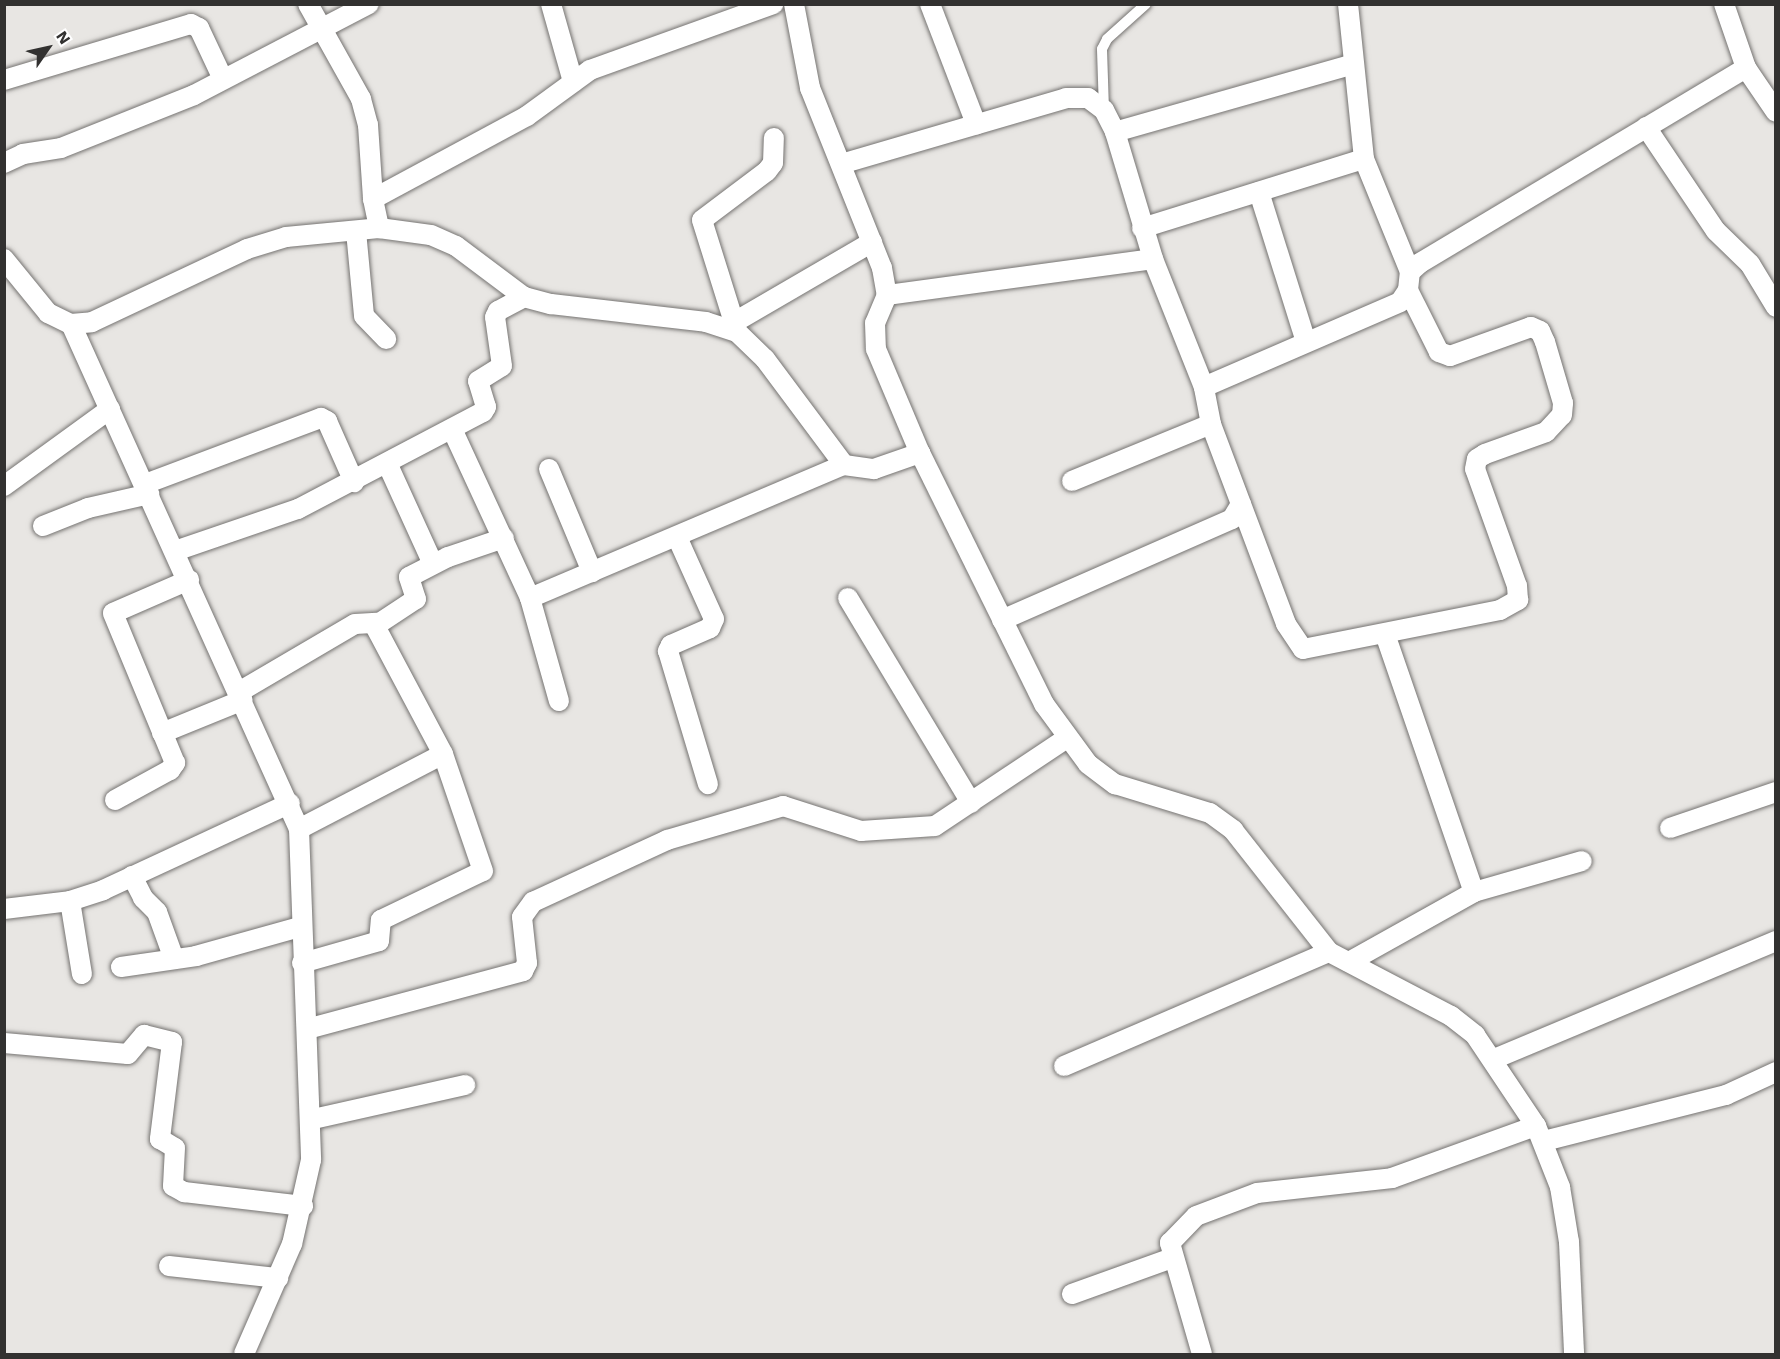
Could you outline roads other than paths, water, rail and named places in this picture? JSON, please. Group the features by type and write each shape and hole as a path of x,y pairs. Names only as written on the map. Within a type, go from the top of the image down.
{"street":[{"path":"308,4 361,99 368,125 373,199 379,228"},
{"path":"4,163 23,154 61,148 194,95 369,4"},
{"path":"551,4 573,82"},
{"path":"373,199 527,116 590,70 750,8 773,4"},
{"path":"794,4 810,88 872,242 887,295 875,323 876,349 921,453 1044,704 1088,764 1115,784 1210,813 1233,830 1329,952 1451,1016 1475,1035 1494,1059 1540,1133 1560,1187 1569,1242 1574,1354"},
{"path":"930,4 976,124"},
{"path":"841,164 1066,98 1088,98 1104,110 1115,132 1153,260 1204,387 1211,424 1286,624 1303,649 1500,610 1518,600 1517,586 1474,469 1477,459 1545,432 1562,416 1563,403 1540,331 1531,327 1521,329 1450,356 1438,352 1430,340 1364,159 1348,4"},
{"path":"1724,4 1746,68 1776,112"},
{"path":"4,80 191,24 199,28 223,79"},
{"path":"1115,132 1353,64"},
{"path":"1204,387 1400,303 1409,281 1646,127 1746,68"},
{"path":"1646,127 1716,231 1750,264 1776,307"},
{"path":"774,138 773,163 767,171 702,220 735,327 765,359 844,465"},
{"path":"1142,228 1364,159"},
{"path":"1259,192 1306,342"},
{"path":"4,259 48,313 71,324 92,322 247,249 286,237 379,228 431,235 456,246 524,297 551,304 735,327 872,242"},
{"path":"356,231 364,316 386,339"},
{"path":"887,295 1153,260"},
{"path":"175,550 298,509 354,482 485,410 478,381 502,366 495,317 498,311 524,297"},
{"path":"71,324 290,803 299,829 300,927 313,1119 311,1160 303,1206 278,1278 244,1354"},
{"path":"4,486 110,409"},
{"path":"43,526 88,508 147,489 321,418 327,421 354,482"},
{"path":"1072,481 1211,424"},
{"path":"452,429 530,598 559,701"},
{"path":"530,598 844,465 874,469 921,453"},
{"path":"387,463 433,564"},
{"path":"549,469 592,572"},
{"path":"1002,620 1232,519 1241,504"},
{"path":"677,537 714,620 710,627 671,645 668,651 708,783"},
{"path":"162,733 241,696 355,624 377,623 414,601 409,577 433,564 504,538"},
{"path":"115,800 174,767 162,733 111,617 117,608 189,580"},
{"path":"848,598 971,803"},
{"path":"302,963 379,942 381,920 483,871 443,754 375,628 377,623"},
{"path":"1385,634 1474,892"},
{"path":"307,1029 523,971 527,963 522,917 533,902 667,840 770,807 783,806 861,831 935,826 1067,738"},
{"path":"299,829 443,754"},
{"path":"1670,828 1776,792"},
{"path":"6,906 70,901 132,876 290,803"},
{"path":"1349,962 1474,892 1582,861"},
{"path":"132,876 143,898 157,912 174,959"},
{"path":"70,901 82,974"},
{"path":"121,967 174,959 300,927"},
{"path":"1494,1059 1776,941"},
{"path":"1064,1066 1329,952"},
{"path":"4,1043 128,1054 144,1035 172,1042 160,1138 175,1148 173,1186 184,1192 303,1206"},
{"path":"1202,1354 1172,1258 1170,1243 1174,1234 1196,1216 1220,1204 1257,1193 1392,1178 1540,1133 1726,1095 1776,1072"},
{"path":"313,1119 465,1086"},
{"path":"1072,1294 1172,1258"},
{"path":"169,1266 278,1278"}],"lane":[{"path":"1104,110 1102,49 1107,39 1146,4"}]}
